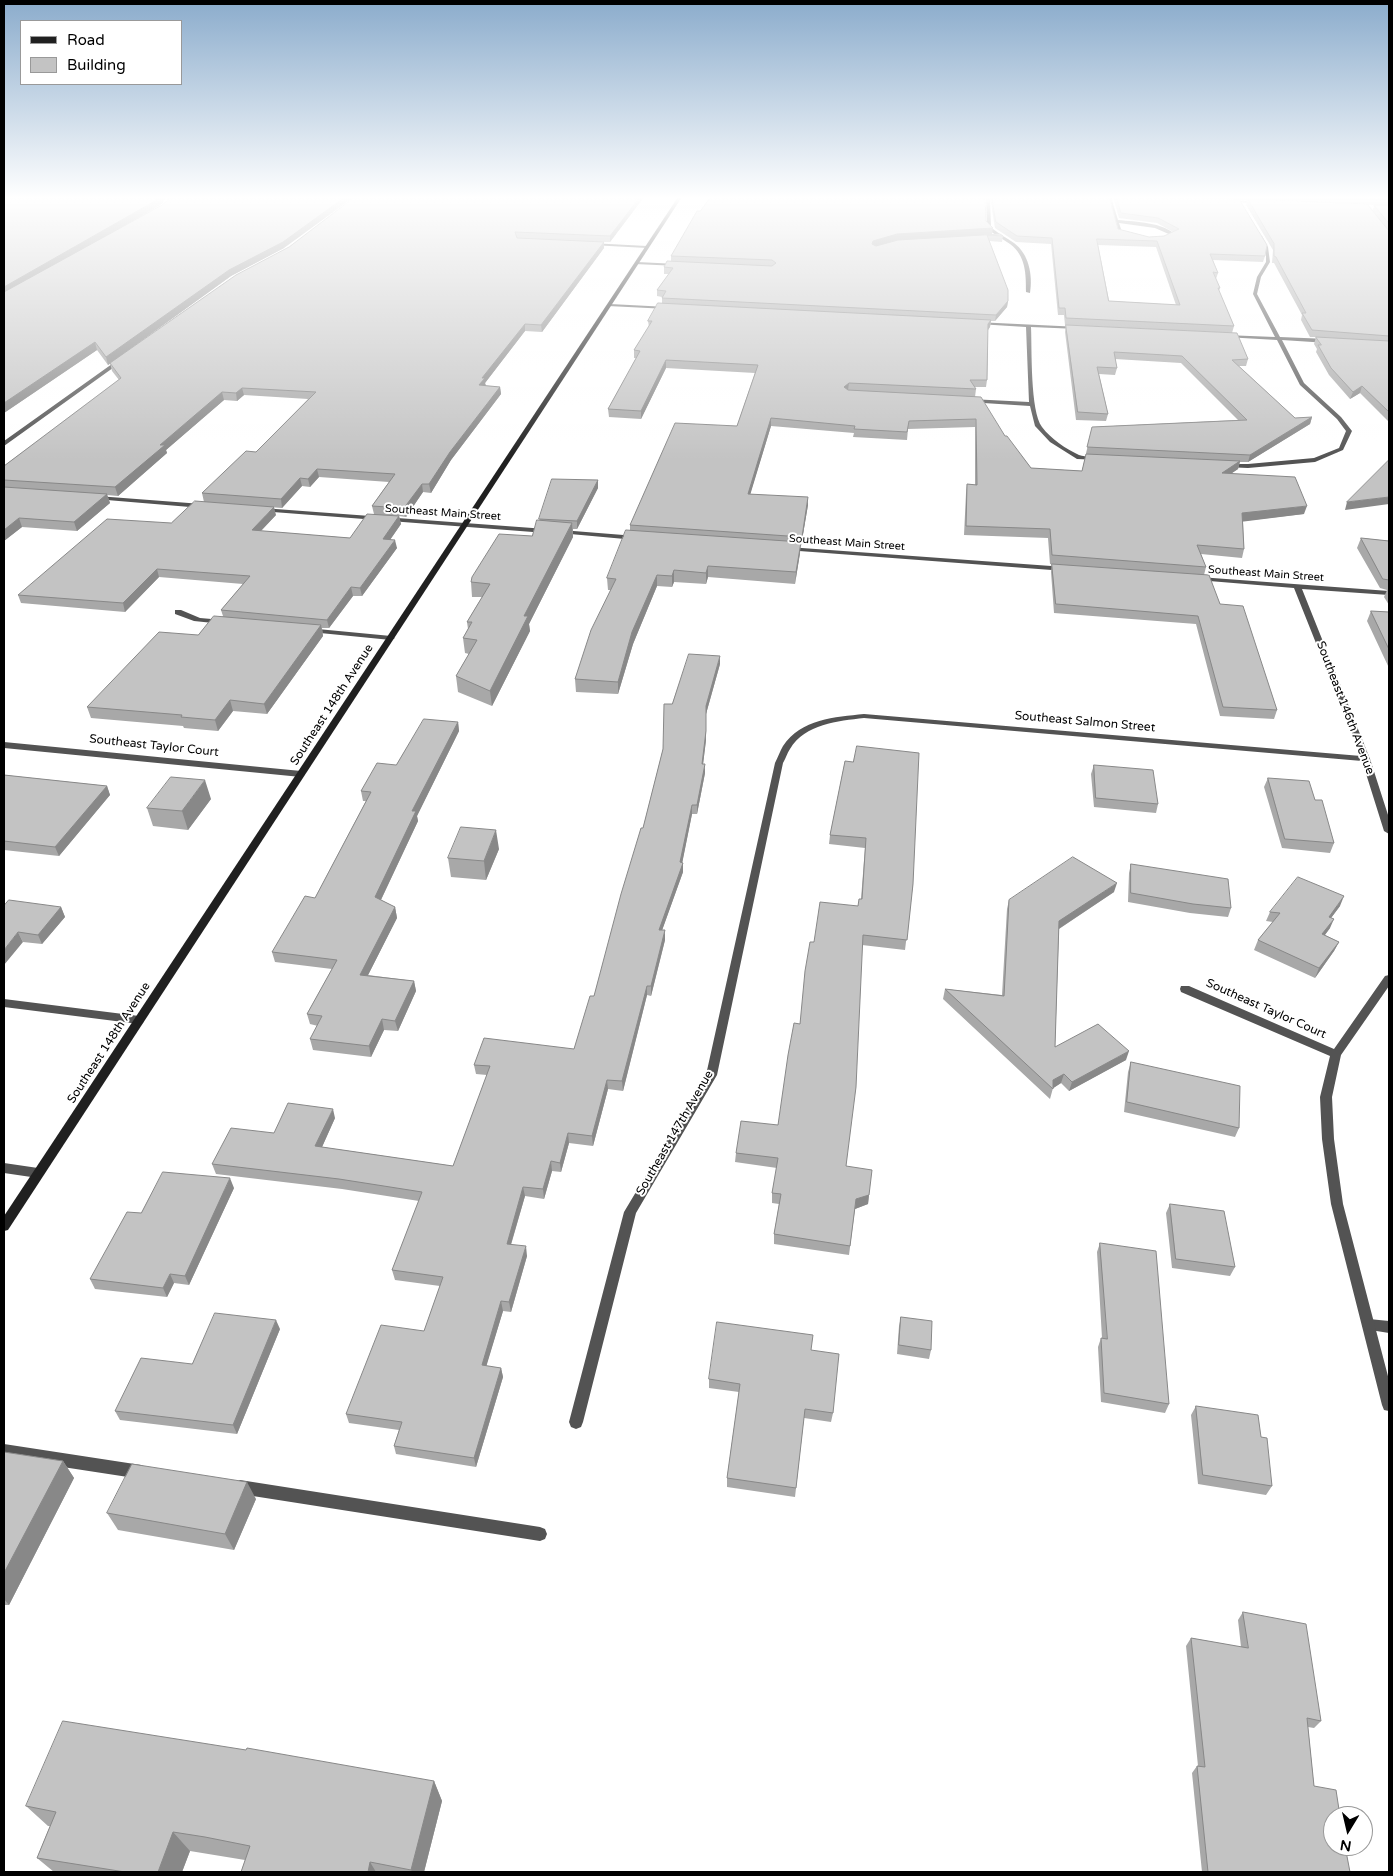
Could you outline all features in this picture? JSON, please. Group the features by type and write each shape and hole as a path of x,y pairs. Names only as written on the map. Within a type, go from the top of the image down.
{"main road":[{"name":"Southeast 148th Avenue","path":"4,1226 623,285"}],"street":[{"path":"1028,285 1028,292"},
{"path":"1221,465 1248,466 1315,460 1341,449 1349,431 1339,418 1302,384 1255,294 1255,285"},
{"path":"610,305 679,308"},
{"path":"970,322 1088,328"},
{"path":"1028,325 1032,404 1038,426 1052,441 1079,458 1107,460"},
{"path":"1217,335 1333,341"},
{"path":"4,444 130,354"},
{"path":"964,400 1032,404"},
{"path":"90,498 208,506"},
{"name":"Southeast Main Street","path":"256,510 647,538"},
{"name":"Southeast Main Street","path":"784,548 1070,569"},
{"name":"Southeast Main Street","path":"1188,578 1389,593"},
{"name":"Southeast 146th Avenue","path":"1297,586 1366,759 1389,832"},
{"path":"178,612 197,620 236,623"},
{"path":"304,630 391,638"},
{"name":"Southeast Salmon Street","path":"804,731 829,719 864,716 1366,759"},
{"name":"Southeast 147th Avenue","path":"576,1422 630,1212 711,1075 780,763 788,745 804,731"},
{"name":"Southeast Taylor Court","path":"4,745 301,774"},
{"path":"1389,980 1336,1054 1326,1097 1328,1139 1337,1204 1389,1405"},
{"name":"Southeast Taylor Court","path":"1185,989 1336,1054"},
{"path":"4,1003 139,1020"},
{"path":"4,1168 38,1173"},
{"path":"1369,1325 1389,1327"},
{"path":"4,1451 160,1475"},
{"path":"228,1486 540,1534"}],"building":[{"path":"18,285 208,285 106,357 95,342 4,403 4,292"},
{"path":"222,285 572,285 541,325 525,324 482,378 485,378 479,385 500,387 450,452 429,484 422,484 404,508 372,506 395,474 317,469 308,479 300,478 281,499 202,493 246,451 256,452 316,392 242,388 236,393 222,392 160,445 165,445 115,487 4,480 4,466 121,378 110,363"},
{"path":"661,285 1006,285 1008,301 996,315 662,298 666,291 657,290"},
{"path":"1057,285 1106,285 1109,301 1180,305 1173,285 1218,285 1220,288 1218,288 1234,326 1066,318 1065,308 1059,308"},
{"path":"1291,285 1389,285 1389,336 1312,330 1302,313 1306,313"},
{"path":"658,303 991,320 988,324 987,380 970,380 976,389 849,383 844,387 848,390 981,397 1005,436 1007,436 1031,468 1082,471 1086,454 1240,461 1222,473 1295,477 1307,506 1242,513 1244,549 1197,545 1206,567 1052,555 1050,529 966,526 967,484 977,485 976,419 909,421 907,432 854,429 855,426 771,418 748,494 808,497 802,537 630,525 675,423 737,426 758,365 666,360 641,411 608,409 640,351 634,350 652,321 648,321"},
{"path":"1066,325 1237,333 1248,359 1232,360 1295,418 1312,417 1250,455 1087,447 1092,427 1247,420 1182,356 1114,352 1117,368 1097,367 1108,414 1078,412"},
{"path":"1316,337 1389,341 1389,412 1362,386 1353,392 1331,368 1318,345 1321,345"},
{"path":"1389,460 1389,497 1347,502"},
{"path":"552,479 598,480 577,521 539,519"},
{"path":"4,487 107,494 74,522 19,518 4,530"},
{"path":"195,501 274,507 252,530 350,538 367,514 399,516 383,539 395,540 360,588 351,587 327,620 221,610 250,576 157,569 123,603 18,595 107,519 171,523"},
{"path":"537,520 572,523 524,616 528,616 490,691 456,676 477,640 463,638 472,622 467,622 490,584 471,582 472,577 499,534 532,536"},
{"path":"626,530 801,542 796,572 708,566 706,573 674,570 672,576 657,575 632,632 618,682 575,679 591,630 616,579 607,578"},
{"path":"1361,538 1389,541 1389,580 1383,579"},
{"path":"1052,564 1209,575 1220,604 1243,606 1277,710 1223,707 1198,616 1056,604"},
{"path":"1371,611 1389,612 1389,649"},
{"path":"214,616 321,625 264,704 230,700 215,720 181,717 182,715 87,707 159,632 198,635"},
{"path":"689,654 720,656 706,706 706,731 702,764 705,764 697,805 692,805 680,862 683,863 659,930 665,930 651,986 647,986 622,1081 607,1080 592,1136 568,1133 560,1163 551,1161 543,1189 523,1187 507,1244 526,1246 509,1302 501,1301 482,1365 501,1368 474,1458 394,1446 402,1422 346,1414 381,1325 424,1331 443,1277 392,1270 422,1192 339,1179 212,1164 231,1128 274,1133 288,1103 333,1109 315,1146 453,1166 490,1066 474,1065 484,1038 574,1049 590,996 594,996 621,894 641,828 643,828 663,749 664,704 672,704"},
{"path":"424,719 458,722 412,811 416,811 375,897 395,907 360,975 414,981 395,1021 382,1019 369,1046 310,1039 322,1016 307,1014 337,960 272,952 305,896 315,898 371,792 361,791 377,763 396,765"},
{"path":"857,746 919,753 913,884 907,940 863,935 856,1087 846,1166 872,1170 869,1195 856,1199 850,1246 774,1234 781,1194 772,1193 778,1158 736,1153 741,1121 778,1125 794,1023 800,1024 805,971 810,942 814,942 820,902 858,906 859,899 862,899 866,838 830,835 845,761 853,762"},
{"path":"1094,765 1153,770 1158,804 1096,798"},
{"path":"4,775 107,786 55,847 4,841"},
{"path":"171,777 205,780 182,811 147,808"},
{"path":"1268,778 1309,781 1315,800 1322,800 1334,843 1285,839"},
{"path":"461,827 496,830 484,861 448,858"},
{"path":"1073,857 1117,883 1059,921 1055,1047 1098,1024 1129,1051 1072,1082 1064,1074 1053,1080 1053,1089 945,989 1004,996 1009,900"},
{"path":"1131,864 1228,879 1231,908 1193,904 1131,893"},
{"path":"1298,877 1344,896 1329,917 1334,919 1322,934 1339,942 1319,968 1258,940 1280,913 1270,912"},
{"path":"9,900 61,907 38,935 18,932 4,950 4,906"},
{"path":"1131,1062 1240,1086 1239,1128 1127,1102"},
{"path":"163,1172 230,1178 185,1276 170,1274 163,1288 90,1279 127,1212 141,1213"},
{"path":"1170,1204 1224,1211 1235,1267 1176,1259"},
{"path":"1100,1243 1156,1251 1169,1404 1104,1393 1101,1338 1107,1339"},
{"path":"215,1313 276,1320 233,1425 115,1411 141,1358 192,1364"},
{"path":"901,1317 932,1321 931,1350 899,1345"},
{"path":"717,1322 813,1335 811,1350 839,1354 833,1413 805,1409 796,1488 727,1478 740,1384 709,1379"},
{"path":"1196,1406 1258,1415 1261,1437 1267,1438 1272,1486 1203,1475"},
{"path":"4,1452 63,1461 4,1573"},
{"path":"132,1464 247,1482 225,1534 107,1513"},
{"path":"1243,1612 1306,1624 1321,1721 1307,1718 1314,1786 1336,1790 1338,1806 1323,1806 1323,1856 1347,1856 1350,1872 1208,1872 1197,1766 1205,1767 1191,1638 1248,1648"},
{"path":"63,1721 246,1750 247,1748 434,1781 411,1870 370,1862 368,1872 241,1872 250,1846 173,1832 158,1872 125,1872 37,1858 56,1812 26,1806"}]}
